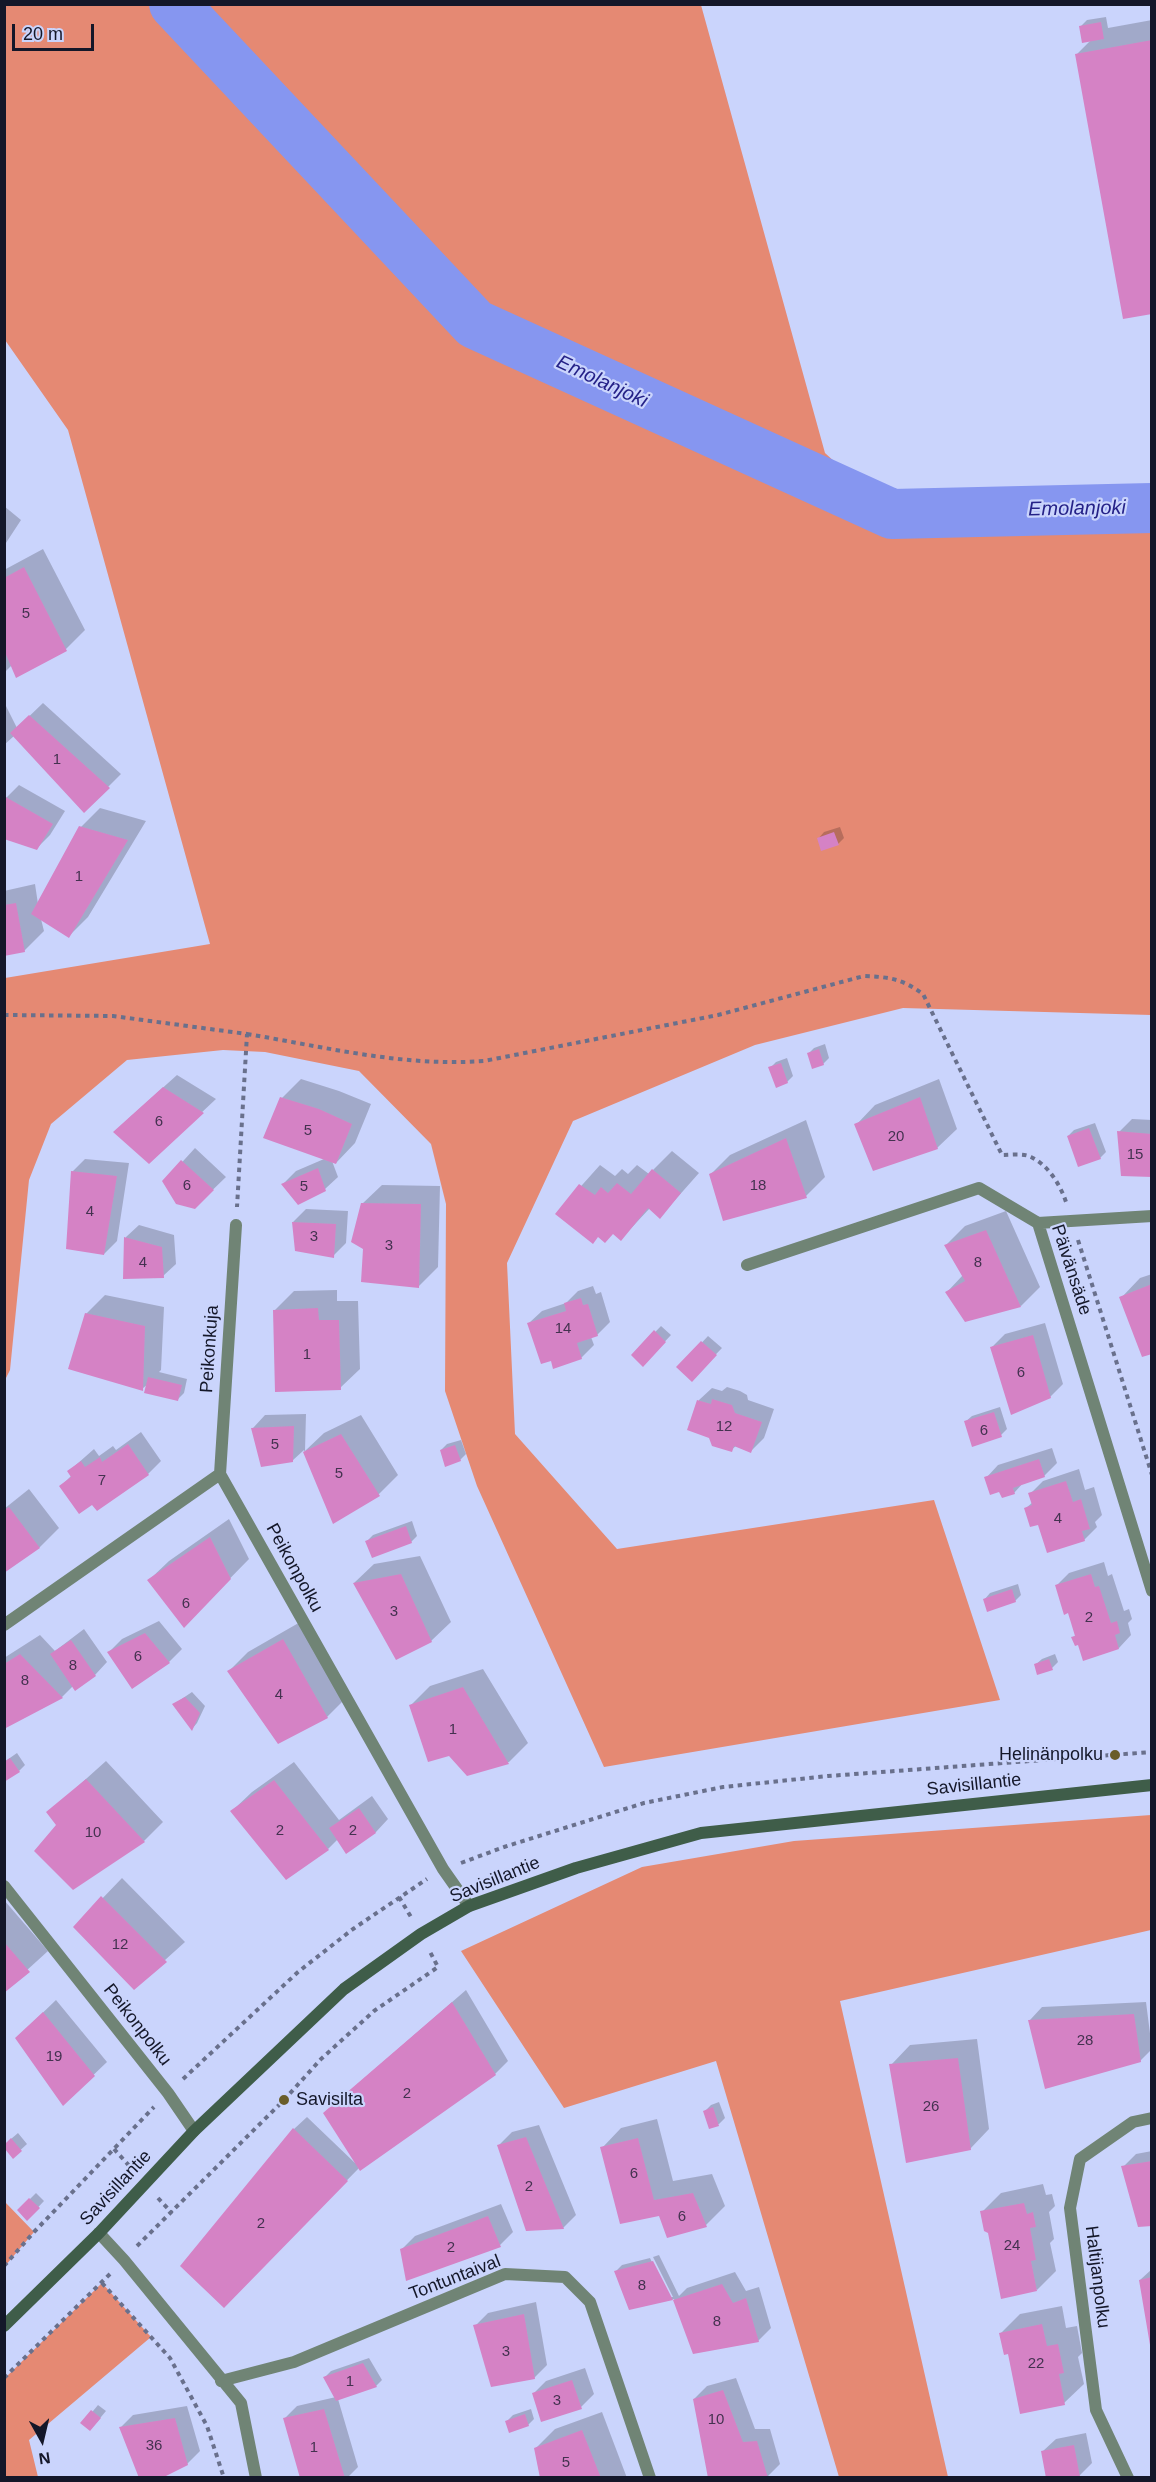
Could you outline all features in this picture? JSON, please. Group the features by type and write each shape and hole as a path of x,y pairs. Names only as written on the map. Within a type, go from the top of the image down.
{"street":[{"name":"Päivänsäde","path":"747,1265 979,1188 1038,1223 1152,1592"},
{"path":"1038,1223 1152,1216"},
{"name":"Peikonkuja","path":"220,1474 236,1225"},
{"path":"4,1625 220,1474"},
{"name":"Peikonpolku","path":"220,1474 443,1869 469,1906"},
{"name":"Savisillantie","path":"4,2326 99,2233 194,2131 344,1989 421,1934 469,1906 576,1868 701,1833 1152,1785"},
{"name":"Peikonpolku","path":"4,1886 168,2093 194,2131"},
{"name":"Haltijanpolku","path":"1128,2478 1096,2410 1070,2208 1080,2159 1132,2122 1152,2118"},
{"path":"99,2233 124,2260 241,2403 256,2478"},
{"name":"Tontuntaival","path":"221,2381 294,2362 505,2274 565,2277 590,2302 650,2478"}],"path":[{"path":"4,1015 113,1016 247,1034 409,1061 449,1064 484,1061 718,1015 864,976 904,981 923,994 1002,1155 1029,1156 1045,1167 1061,1188 1152,1475"},
{"path":"236,1225 247,1034"},
{"path":"4,2266 168,2093 298,1972 353,1929 443,1869 504,1847 644,1803 723,1786 1152,1752"},
{"path":"4,2378 284,2100 321,2059 374,2011 438,1967"},
{"path":"102,2283 170,2358 207,2426 224,2478"}],"shaded area":[{"path":"5,5 701,5 825,453 892,514 1151,508 1151,1015 903,1008 755,1045 573,1121 507,1263 515,1434 617,1549 934,1500 1000,1700 604,1767 477,1486 445,1391 446,1204 431,1144 359,1071 265,1052 223,1050 127,1060 51,1124 29,1180 10,1370 5,1380 5,978 210,944 68,430 5,340"},
{"path":"1151,1815 1151,1930 840,2001 948,2477 839,2477 716,2061 564,2108 461,1951 642,1867 794,1841"},
{"path":"5,2202 34,2232 5,2266"},
{"path":"102,2283 151,2337 29,2440 38,2477 5,2477 5,2378"}],"building":[{"path":"1101,22 1104,39 1082,43 1079,26"},
{"path":"1152,40 1152,314 1123,319 1075,54"},
{"path":"24,567 67,651 16,678 4,650 4,578"},
{"path":"29,715 110,788 84,813 10,733"},
{"path":"4,796 53,824 37,850 4,839"},
{"path":"79,826 128,840 69,938 31,914"},
{"path":"834,832 839,845 821,851 817,838"},
{"path":"16,903 25,952 4,956 4,905"},
{"path":"819,1049 824,1065 812,1069 807,1053"},
{"path":"781,1063 788,1083 776,1088 768,1067"},
{"path":"163,1087 204,1113 149,1164 113,1132"},
{"path":"280,1097 319,1109 352,1124 336,1164 263,1138"},
{"path":"920,1097 938,1149 873,1171 854,1124"},
{"path":"1089,1128 1101,1159 1078,1167 1067,1136"},
{"path":"1117,1131 1152,1134 1152,1177 1121,1176"},
{"path":"786,1138 807,1198 723,1221 709,1174"},
{"path":"181,1160 214,1190 195,1209 176,1204 162,1181"},
{"path":"318,1168 326,1191 298,1205 281,1184"},
{"path":"652,1169 681,1193 660,1219 648,1208 621,1241 613,1234 605,1243 598,1237 593,1244 555,1214 579,1184 595,1195 601,1187 608,1193 617,1183 631,1194"},
{"path":"71,1171 117,1176 104,1255 66,1249"},
{"path":"361,1203 421,1204 419,1288 361,1282 363,1249 351,1242"},
{"path":"292,1222 336,1224 334,1258 295,1251"},
{"path":"986,1230 1021,1307 965,1322 945,1292 965,1281 944,1245"},
{"path":"124,1237 162,1247 164,1278 123,1279"},
{"path":"1152,1284 1152,1354 1142,1357 1119,1297"},
{"path":"581,1298 583,1305 588,1304 598,1336 577,1343 582,1359 553,1369 551,1361 541,1364 527,1323 566,1311 564,1303"},
{"path":"318,1308 319,1320 339,1320 341,1390 275,1392 273,1310"},
{"path":"85,1313 145,1326 143,1391 68,1369"},
{"path":"654,1330 666,1342 643,1367 631,1355"},
{"path":"1033,1335 1051,1398 1011,1415 990,1347"},
{"path":"701,1341 717,1355 692,1382 676,1367"},
{"path":"148,1377 182,1385 178,1401 144,1393"},
{"path":"712,1399 732,1405 735,1413 762,1422 751,1453 734,1446 732,1452 712,1446 709,1438 687,1430 697,1400 711,1404"},
{"path":"994,1412 1002,1437 972,1447 964,1421"},
{"path":"294,1426 293,1462 261,1467 251,1428"},
{"path":"341,1434 380,1496 333,1524 303,1452"},
{"path":"128,1444 149,1475 97,1511 92,1505 79,1514 59,1486 71,1477 67,1471 81,1461 85,1467 100,1457 102,1462"},
{"path":"455,1445 461,1461 445,1467 440,1450"},
{"path":"1039,1459 1045,1477 1013,1488 1015,1494 1002,1498 999,1492 990,1495 984,1477"},
{"path":"1066,1481 1073,1502 1081,1499 1090,1529 1082,1531 1085,1541 1047,1553 1038,1525 1030,1527 1024,1508 1032,1505 1028,1493"},
{"path":"9,1507 40,1548 4,1573 4,1510"},
{"path":"406,1526 412,1543 372,1558 365,1541"},
{"path":"210,1537 231,1579 184,1628 147,1580"},
{"path":"401,1574 432,1642 396,1660 353,1583"},
{"path":"1091,1574 1095,1587 1099,1586 1111,1623 1117,1621 1120,1633 1115,1635 1119,1649 1083,1661 1078,1645 1075,1646 1071,1637 1075,1636 1068,1613 1064,1615 1055,1585"},
{"path":"1012,1589 1016,1602 987,1612 983,1599"},
{"path":"145,1633 170,1663 132,1689 107,1652"},
{"path":"283,1639 328,1718 278,1744 227,1671"},
{"path":"71,1640 96,1676 75,1691 50,1654"},
{"path":"20,1654 63,1698 4,1729 4,1664"},
{"path":"1049,1659 1053,1670 1037,1675 1034,1664"},
{"path":"463,1687 509,1764 467,1776 449,1756 428,1762 409,1705"},
{"path":"185,1697 200,1713 192,1731 172,1704"},
{"path":"10,1758 20,1772 4,1782 4,1762"},
{"path":"86,1779 145,1842 73,1890 34,1851 56,1825 46,1812"},
{"path":"274,1780 329,1850 286,1880 230,1811"},
{"path":"359,1808 376,1833 346,1854 329,1828"},
{"path":"101,1896 167,1962 134,1990 73,1927"},
{"path":"4,1942 30,1972 4,1993"},
{"path":"452,2002 496,2075 360,2171 323,2113"},
{"path":"43,2012 95,2076 63,2106 15,2038"},
{"path":"1134,2014 1141,2062 1045,2089 1028,2020"},
{"path":"958,2058 971,2150 906,2163 889,2064"},
{"path":"713,2107 719,2126 709,2129 703,2111"},
{"path":"293,2128 348,2181 224,2308 180,2266"},
{"path":"526,2137 564,2229 526,2231 497,2145"},
{"path":"11,2138 22,2151 13,2159 5,2149 5,2144"},
{"path":"638,2138 654,2200 693,2193 707,2227 667,2238 659,2216 620,2224 600,2147"},
{"path":"1152,2161 1152,2226 1138,2227 1121,2166"},
{"path":"29,2198 40,2208 27,2221 17,2210"},
{"path":"1024,2203 1027,2214 1033,2212 1036,2227 1030,2228 1036,2260 1031,2261 1037,2291 1001,2299 988,2233 984,2231 980,2211"},
{"path":"488,2216 501,2247 406,2281 400,2249"},
{"path":"653,2261 673,2300 629,2310 614,2271"},
{"path":"1152,2277 1152,2345 1150,2345 1139,2280"},
{"path":"722,2284 733,2303 746,2298 759,2342 693,2354 673,2300"},
{"path":"524,2314 535,2379 491,2387 473,2325"},
{"path":"1042,2324 1047,2346 1058,2344 1064,2373 1059,2374 1065,2405 1020,2414 1008,2354 1004,2355 999,2333"},
{"path":"363,2363 377,2387 336,2401 323,2377"},
{"path":"572,2380 582,2409 541,2422 532,2393"},
{"path":"723,2390 743,2442 757,2441 768,2478 708,2478 693,2399"},
{"path":"324,2409 345,2478 300,2478 283,2418"},
{"path":"91,2410 101,2418 90,2431 80,2423"},
{"path":"525,2414 529,2426 509,2433 505,2421"},
{"path":"175,2418 188,2465 162,2478 139,2478 119,2427"},
{"path":"582,2430 601,2478 540,2478 534,2448"},
{"path":"1074,2445 1080,2477 1046,2478 1041,2451"}],"waterway":[{"name":"Emolanjoki","path":"174,4 475,324 892,514 1152,508"}],"place":[{"name":"Helinänpolku","path":"1115,1755"},
{"name":"Savisilta","path":"284,2100"}]}
